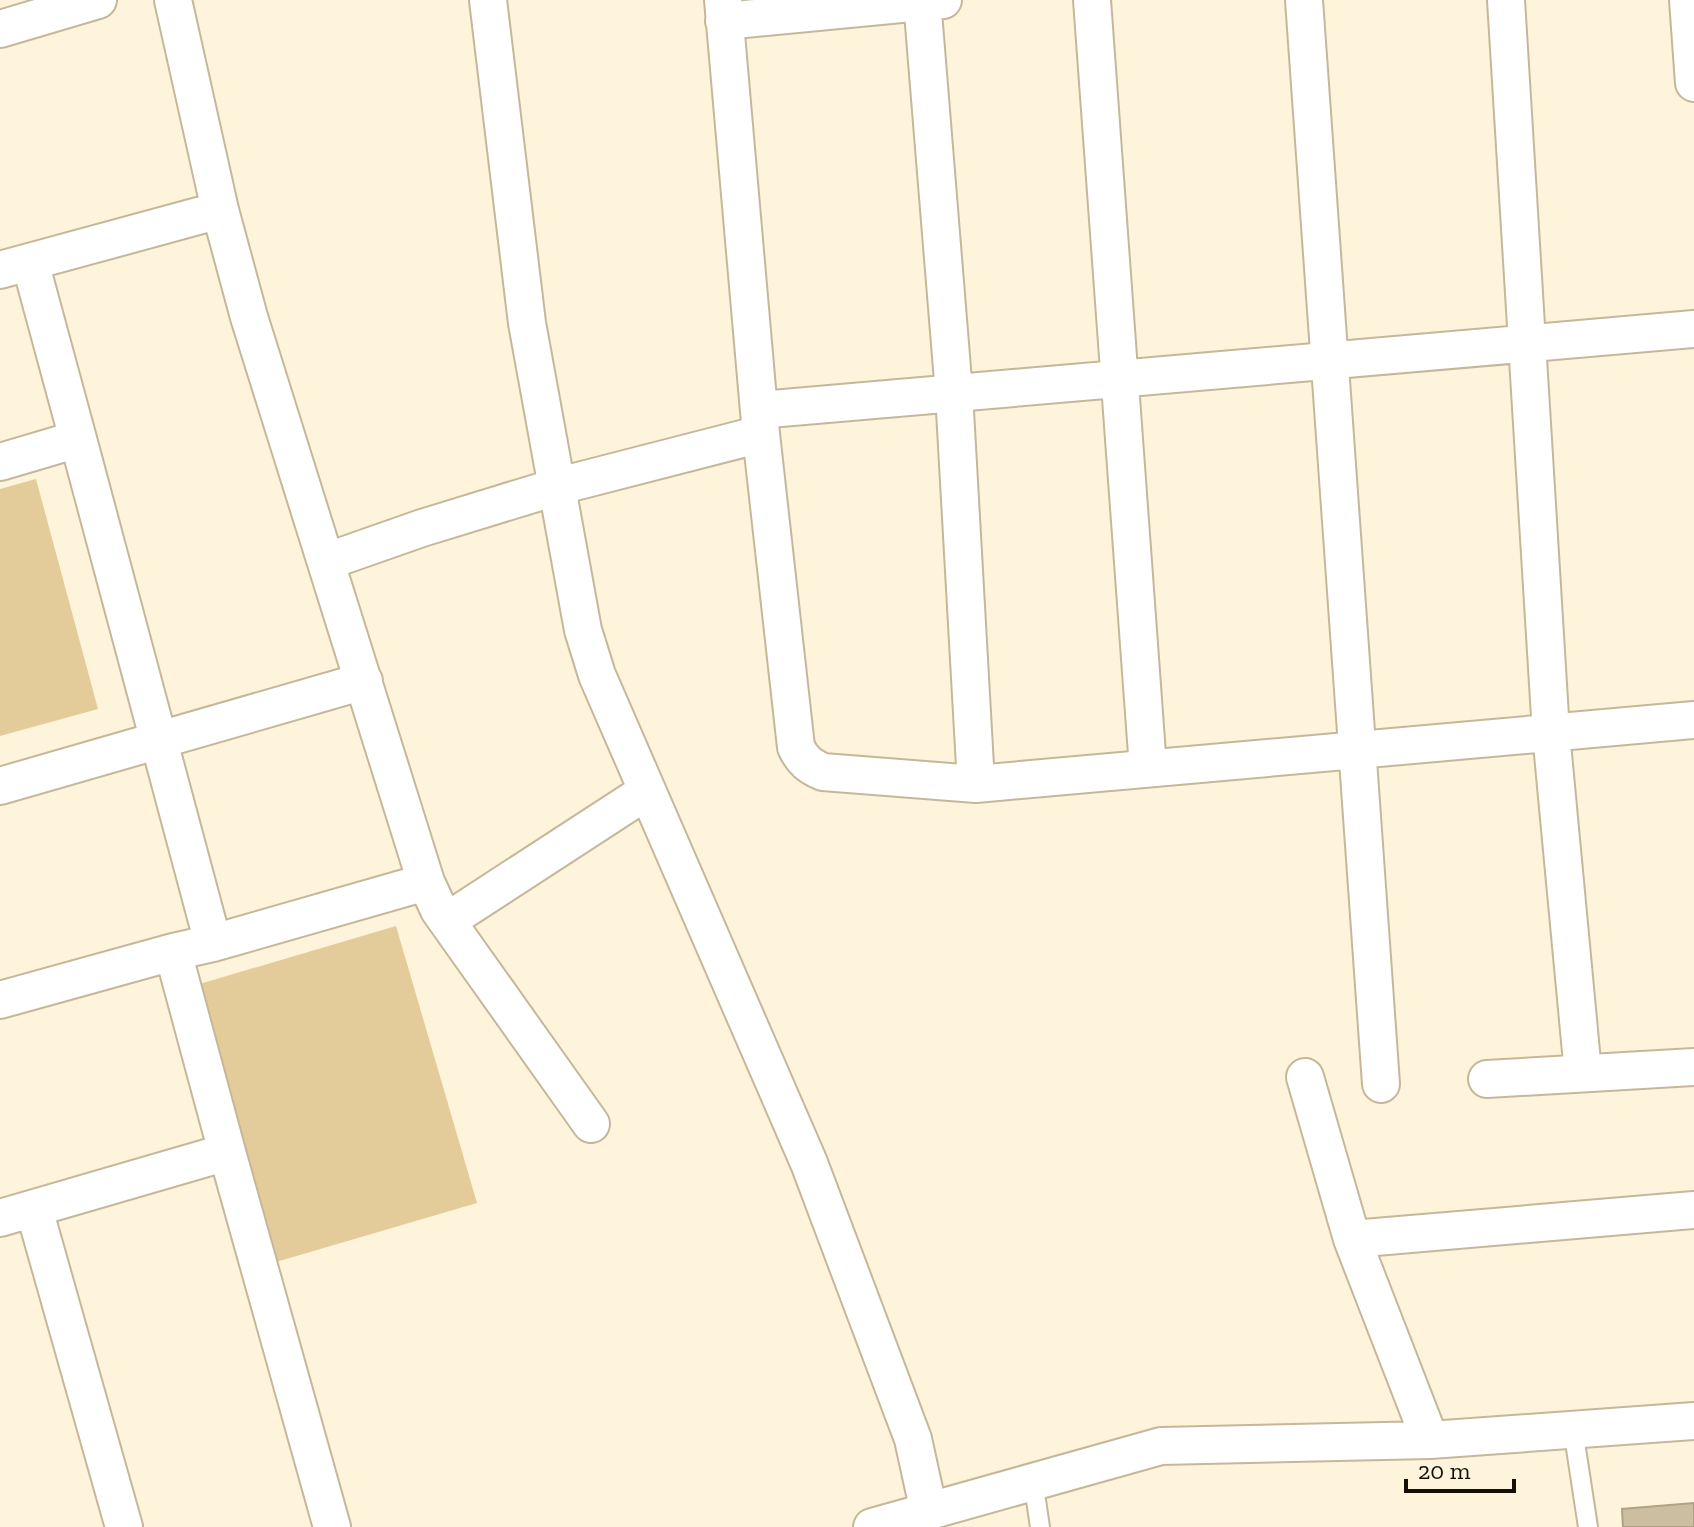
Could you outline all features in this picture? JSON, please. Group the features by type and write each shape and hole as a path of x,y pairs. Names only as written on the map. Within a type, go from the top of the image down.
{"street":[{"path":"0,29 98,0"},
{"path":"173,0 220,210 249,317 328,561 426,882 447,921 591,1124"},
{"path":"488,0 527,323 583,630 597,675 809,1163 913,1439 929,1512"},
{"path":"1092,0 1148,768"},
{"path":"1304,0 1381,1084"},
{"path":"1506,0 1551,733 1583,1073"},
{"path":"1688,0 1694,83"},
{"path":"976,784 929,1 723,11 760,422 796,747 811,767 823,772 976,784 1694,720"},
{"path":"213,943 78,439 15,266 220,210"},
{"path":"328,561 422,528 760,422 954,393 1694,329"},
{"path":"0,462 78,439"},
{"path":"0,786 364,681"},
{"path":"447,921 647,791"},
{"path":"0,1000 426,882"},
{"path":"173,952 332,1527"},
{"path":"1487,1079 1694,1067"},
{"path":"1305,1077 1352,1239 1430,1440"},
{"path":"124,1527 17,1214 227,1152"},
{"path":"1352,1239 1694,1210"},
{"path":"879,1526 1161,1446 1430,1440 1573,1429 1688,1414"}],"lane":[{"path":"1573,1429 1588,1527"},
{"path":"1033,1480 1040,1527"}],"shaded area":[{"path":"36,479 98,709 0,736 0,489"},
{"path":"396,926 477,1203 276,1262 196,985"}],"building":[{"path":"1694,1503 1694,1527 1623,1527 1622,1509"}]}
